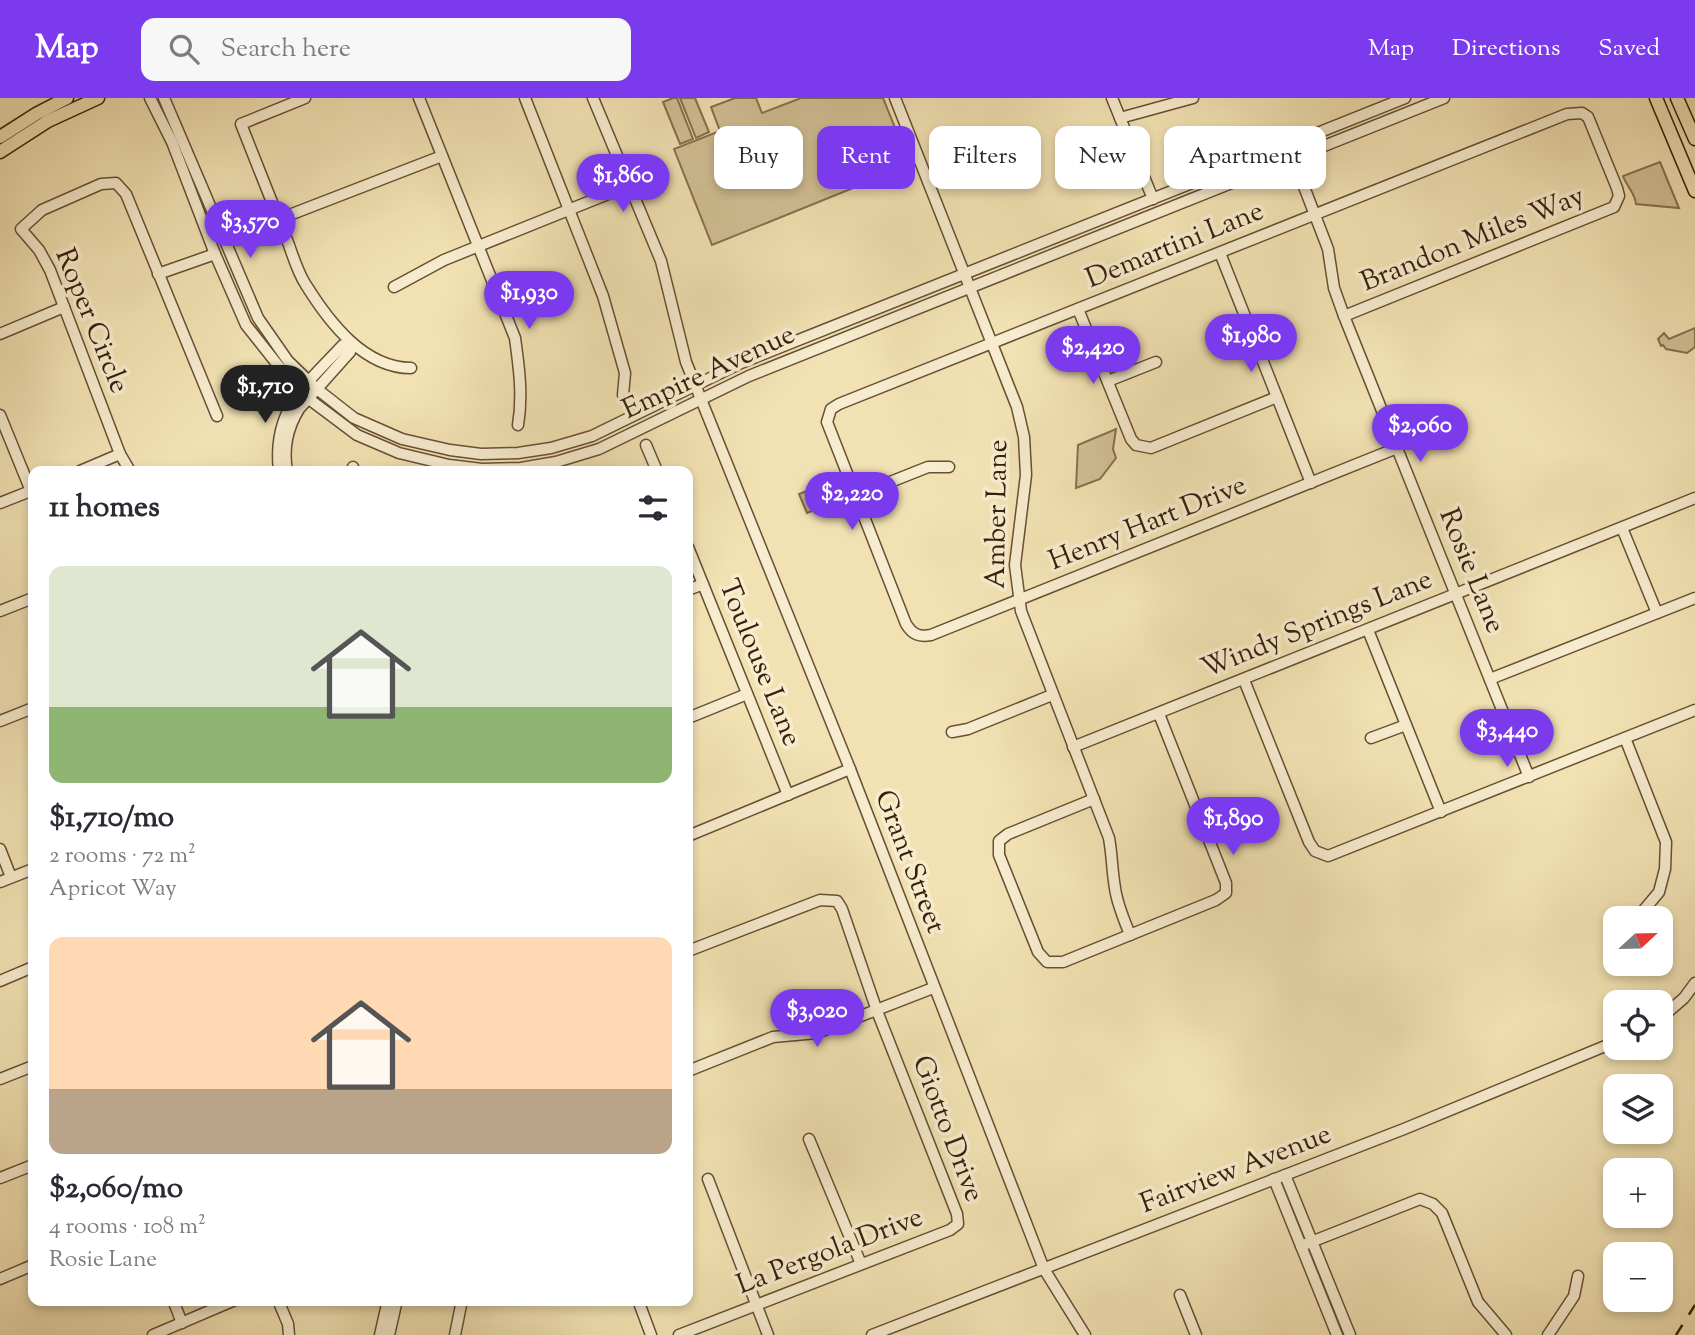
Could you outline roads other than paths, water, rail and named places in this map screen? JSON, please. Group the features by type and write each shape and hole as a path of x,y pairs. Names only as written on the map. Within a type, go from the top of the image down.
{"main road":[{"path":"0,136 67,98"},
{"path":"0,152 48,121 98,98"},
{"path":"1656,98 1695,191"},
{"path":"1677,98 1695,139"}],"street":[{"name":"Empire Avenue","path":"150,98 172,142 215,254 246,325 305,395 358,435 399,453 460,466"},
{"name":"Empire Avenue","path":"164,98 258,318 275,345 313,386 354,418 402,439 481,454 529,452 592,436 741,363 1178,189"},
{"path":"305,98 241,124 304,283 327,315 353,344 384,364 396,368 411,368"},
{"path":"419,98 515,338 519,368 518,425"},
{"path":"525,98 607,309 625,373 624,395"},
{"path":"593,98 661,261 681,346 696,386"},
{"name":"Amber Lane","path":"895,98 1017,407 1024,437 1026,475 1015,565 1019,600 1028,634 1109,838 1118,904 1130,935"},
{"path":"1112,98 1153,199"},
{"path":"1120,118 1193,98"},
{"name":"Empire Avenue","path":"1326,130 1405,98"},
{"name":"Empire Avenue","path":"1326,146 1444,98"},
{"name":"Demartini Lane","path":"855,496 829,429 828,415 839,404 1567,114 1582,113 1592,124 1617,188 1618,203"},
{"path":"279,219 442,156"},
{"name":"Roper Circle","path":"127,466 120,454 50,270 39,250 21,229 42,210 101,184 116,183 126,194 158,274"},
{"path":"394,287 444,260 628,186"},
{"name":"Empire Avenue","path":"533,466 599,449 749,376 1218,189"},
{"name":"Rosie Lane","path":"1305,189 1328,249 1334,288 1344,316 1529,777"},
{"name":"Brandon Miles Way","path":"1344,316 1608,210 1618,203"},
{"path":"1220,253 1311,483"},
{"path":"215,254 158,274 217,416"},
{"path":"0,334 64,307"},
{"path":"1078,309 1131,439 1136,445 1151,448 1277,397"},
{"path":"279,466 278,439 284,416 350,352 353,344"},
{"path":"1108,381 1156,362"},
{"name":"Grant Street","path":"696,386 1044,1269 1085,1335"},
{"path":"288,466 286,443 289,429 305,395"},
{"path":"0,415 28,481"},
{"path":"646,445 655,466"},
{"name":"Henry Hart Drive","path":"855,496 906,624 915,635 931,635 1397,448"},
{"path":"92,466 120,454"},
{"path":"855,496 928,467 948,467"},
{"path":"0,503 28,492"},
{"name":"Windy Springs Lane","path":"1073,747 1695,498"},
{"path":"1622,528 1657,613"},
{"name":"Toulouse Lane","path":"693,560 788,795"},
{"path":"693,588 702,584"},
{"path":"1490,679 1695,598"},
{"path":"0,611 28,600"},
{"path":"1368,630 1441,812"},
{"path":"1244,680 1309,842 1321,855 1335,854 1625,738 1694,714"},
{"path":"693,716 747,694"},
{"path":"952,732 968,729 1052,695"},
{"path":"0,721 28,710"},
{"path":"1094,799 1008,834 999,841 999,855 1038,953 1047,962 1063,962 1216,900 1226,892 1226,883 1159,714"},
{"path":"1371,738 1406,724"},
{"path":"1625,738 1666,842 1665,870 1659,892 1647,906"},
{"path":"693,834 849,769"},
{"path":"0,849 12,877"},
{"path":"0,882 28,871"},
{"name":"Giotto Drive","path":"693,949 820,900 837,901 957,1214 958,1224"},
{"path":"0,981 28,969"},
{"path":"1673,1008 1695,983"},
{"path":"693,1069 773,1037 817,1033 933,988"},
{"name":"Fairview Avenue","path":"872,1335 1286,1175 1603,1047"},
{"path":"0,1079 28,1068"},
{"path":"809,1139 860,1264"},
{"path":"0,1178 28,1167"},
{"path":"1286,1175 1350,1335"},
{"path":"708,1178 768,1335"},
{"path":"1274,1179 1337,1335"},
{"path":"1301,1246 1420,1199 1433,1204 1442,1213 1478,1302 1506,1335"},
{"name":"La Pergola Drive","path":"679,1335 950,1230 958,1224"},
{"path":"0,1279 28,1267"},
{"path":"1548,1335 1574,1296 1577,1276"},
{"path":"1180,1295 1196,1335"},
{"path":"175,1306 182,1323"},
{"path":"153,1335 221,1306"},
{"path":"280,1306 288,1324 289,1335"},
{"path":"380,1335 387,1306"},
{"path":"388,1335 395,1306"},
{"path":"454,1335 461,1306"},
{"path":"640,1306 652,1335"}],"railway":[{"path":"1676,1335 1695,1305"}]}
